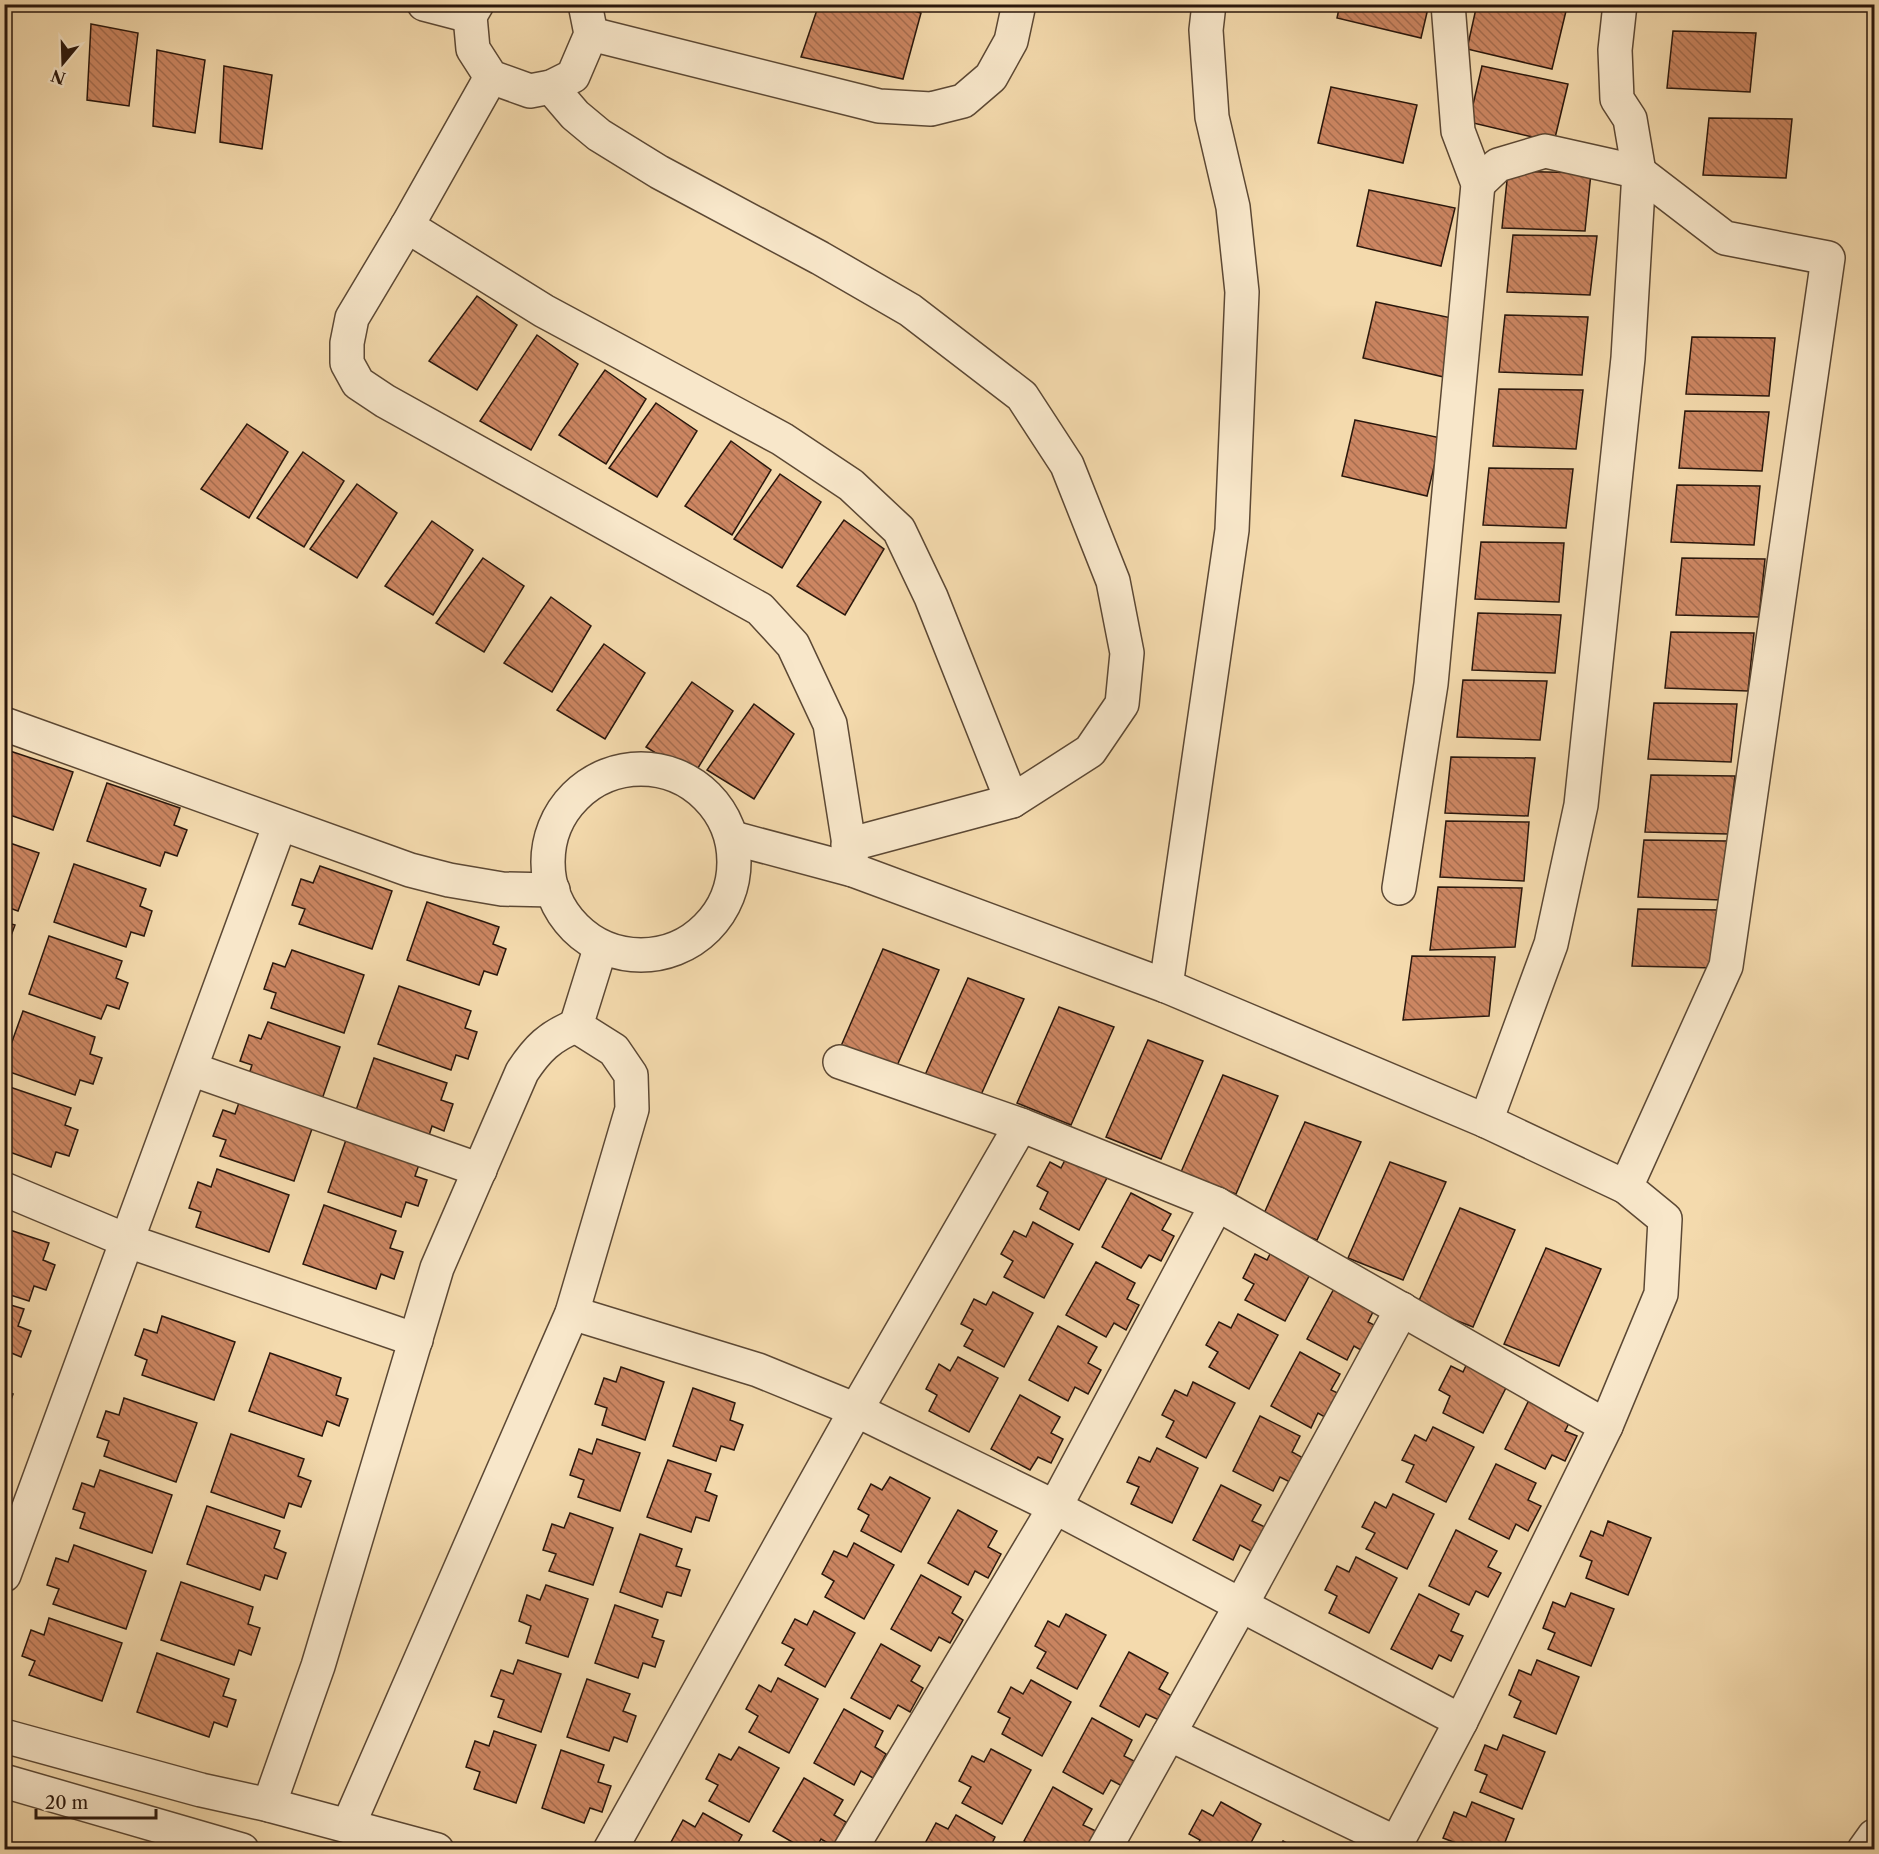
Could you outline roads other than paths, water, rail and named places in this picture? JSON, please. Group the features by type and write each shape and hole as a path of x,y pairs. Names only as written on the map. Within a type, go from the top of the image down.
{"street":[{"path":"424,4 474,10 472,49 491,76 530,91 551,87 573,76 588,19 879,106 931,109 963,101 991,77 1011,41 1019,4"},
{"path":"1166,986 1233,518 1242,292 1233,207 1212,117 1206,30 1209,4"},
{"path":"1399,888 1431,684 1478,184 1458,131 1448,4"},
{"path":"1486,1121 1551,944 1581,805 1628,358 1639,172 1630,119 1617,99 1615,50 1620,4"},
{"path":"491,76 407,226 352,318 347,343 347,363 358,383 395,407 760,609 793,645 830,724 850,858"},
{"path":"551,87 575,115 599,135 659,172 820,258 910,310 1022,396 1066,465 1113,581 1127,653 1122,704 1090,751 1012,801 850,858"},
{"path":"1478,184 1498,165 1545,151 1639,172 1725,238 1828,258 1726,966 1626,1187"},
{"path":"407,226 544,311 782,439 851,485 891,522 899,530 931,597 1012,801"},
{"path":"4,724 410,870 449,880 502,889 553,890"},
{"path":"656,768 705,791 733,838 732,891 703,936 653,957 600,949 560,913 545,861 561,809 602,775 656,768"},
{"path":"4,1575 280,824"},
{"path":"733,838 850,858 1166,986 1486,1121 1626,1187 1665,1219 1660,1294 1606,1426 1461,1721 1395,1846 1169,1734"},
{"path":"576,1026 600,949"},
{"path":"269,1805 318,1666 437,1268 522,1072 534,1053 558,1033 576,1026"},
{"path":"348,1826 572,1313 632,1109 631,1075 614,1050 576,1026"},
{"path":"840,1062 1021,1125 1217,1204 1606,1426"},
{"path":"191,1070 480,1170"},
{"path":"610,1850 856,1410 1021,1125"},
{"path":"4,1189 128,1241 416,1340"},
{"path":"850,1850 1055,1507 1217,1204"},
{"path":"1104,1850 1241,1605 1401,1309"},
{"path":"572,1313 758,1370 856,1410 1055,1507 1461,1721"},
{"path":"4,1736 201,1790 269,1805 437,1850"},
{"path":"4,1781 242,1850"},
{"path":"1864,1850 1875,1836"}]}
